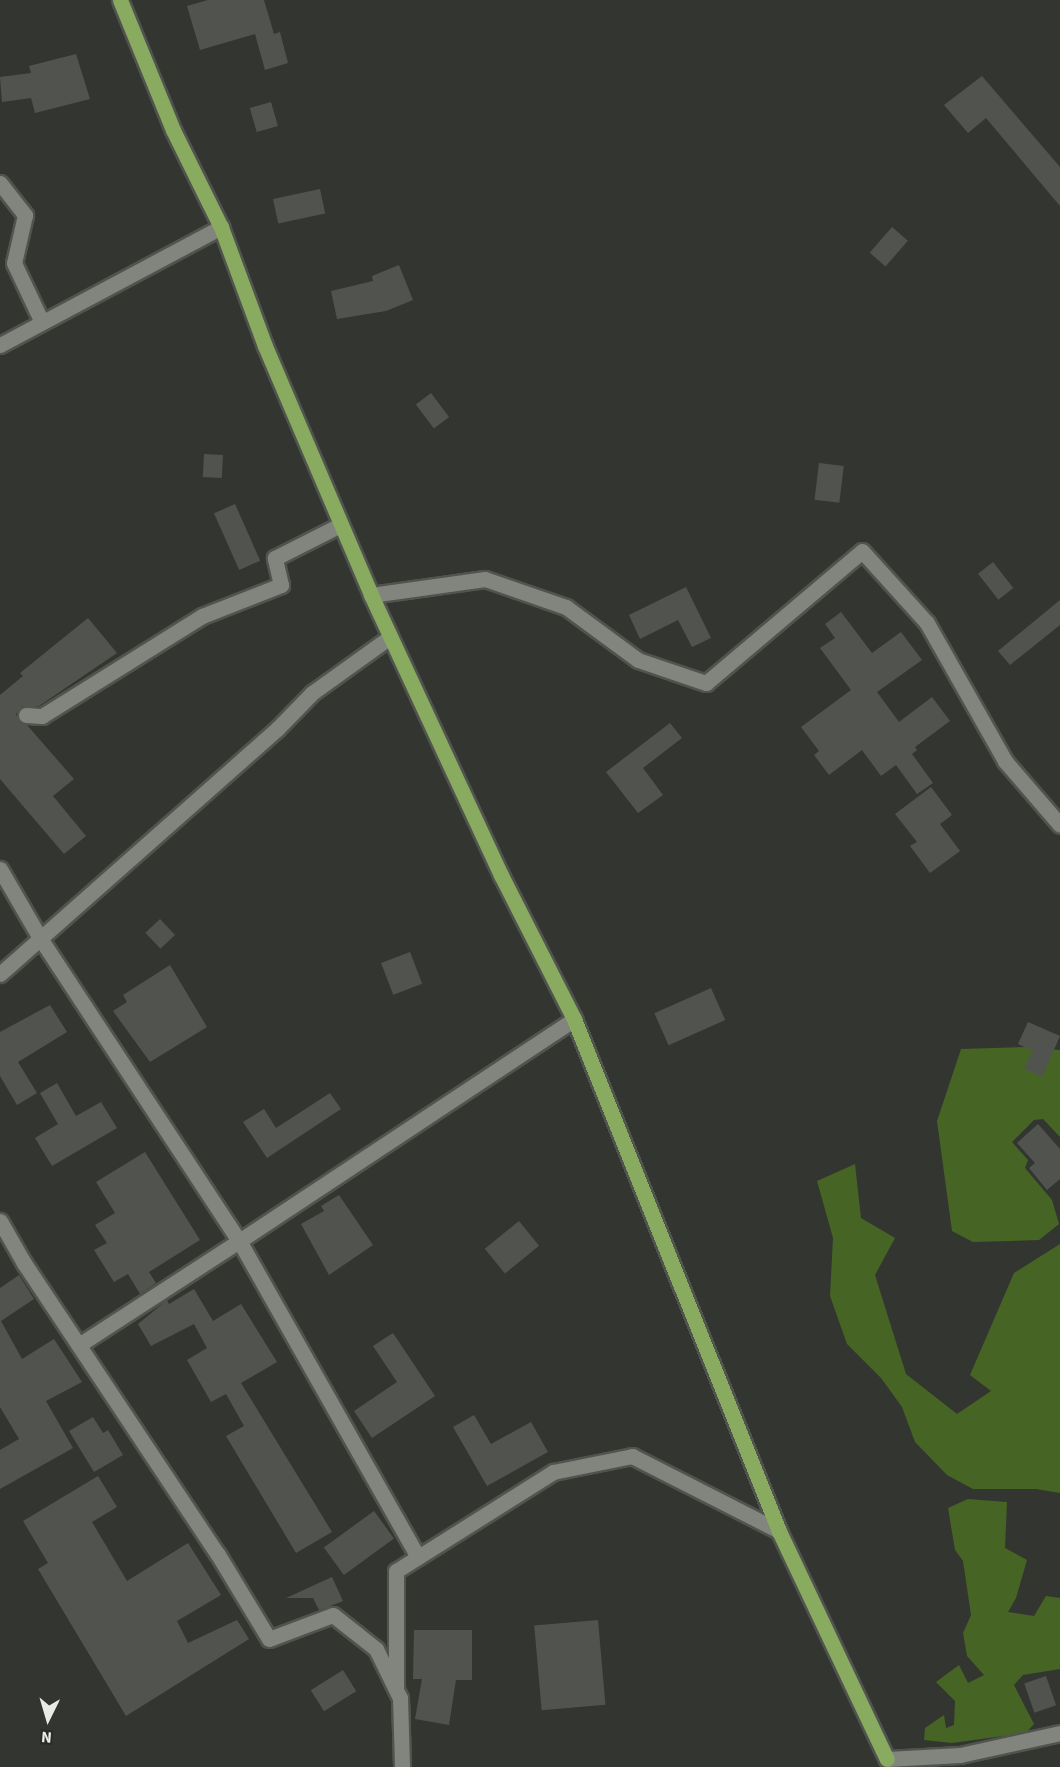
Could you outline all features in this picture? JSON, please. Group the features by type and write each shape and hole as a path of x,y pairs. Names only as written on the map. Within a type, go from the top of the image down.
{"main road":[{"path":"120,0 173,130 221,227 265,346 371,595 501,875 574,1019 779,1531 887,1759"}],"street":[{"path":"0,183 25,215 14,263 41,320"},
{"path":"0,345 41,320 221,227"},
{"path":"26,715 42,716 202,616 281,585 275,558 340,525"},
{"path":"371,595 417,585 484,579 566,607 638,660 706,683 862,551 927,623 1005,761 1060,825"},
{"path":"0,974 278,729 312,693 390,637"},
{"path":"0,869 40,938 239,1241 418,1557"},
{"path":"79,1345 574,1019"},
{"path":"0,1221 217,1553 268,1639 333,1615 376,1649 400,1698 402,1767"},
{"path":"396,1690 396,1571 553,1472 632,1456 779,1531"},
{"path":"887,1759 960,1755 1060,1733"}],"green space":[{"path":"1026,1047 1060,1050 1060,1137 1043,1119 1034,1120 1012,1142 1028,1160 1025,1168 1052,1200 1059,1224 1039,1240 973,1242 952,1231 937,1121 961,1049"},
{"path":"855,1164 861,1218 895,1238 875,1275 906,1374 957,1414 991,1391 970,1375 1014,1273 1060,1244 1060,1493 1036,1489 973,1489 947,1475 915,1442 902,1407 881,1378 847,1344 830,1296 833,1238 817,1181"},
{"path":"968,1499 1007,1502 1005,1548 1027,1560 1016,1598 1008,1612 1034,1616 1046,1596 1060,1598 1060,1669 1023,1675 1014,1685 1034,1724 1026,1733 952,1743 924,1740 925,1728 944,1715 946,1728 954,1725 955,1701 936,1682 959,1665 968,1683 984,1675 967,1656 963,1633 971,1615 963,1561 955,1550 948,1508"}],"building":[{"path":"208,0 264,0 274,34 280,32 288,63 265,70 255,34 200,50 187,6"},
{"path":"76,54 90,99 35,113 31,98 2,102 0,77 31,73 29,66"},
{"path":"982,76 1060,167 1060,206 986,118 968,133 944,105"},
{"path":"271,102 278,126 257,132 250,108"},
{"path":"320,189 325,213 278,223 273,199"},
{"path":"892,227 908,241 886,266 870,253"},
{"path":"399,265 413,300 386,311 337,319 331,291 373,281 372,276"},
{"path":"431,393 449,417 434,428 416,404"},
{"path":"204,454 223,455 222,478 203,477"},
{"path":"819,463 844,466 839,503 814,500"},
{"path":"235,504 260,561 239,570 214,513"},
{"path":"993,562 1013,588 998,600 978,574"},
{"path":"686,587 711,638 692,647 678,620 640,639 629,615"},
{"path":"1060,600 1060,625 1010,665 998,651"},
{"path":"841,612 872,653 901,632 922,660 877,692 899,722 932,697 950,721 915,747 917,750 912,754 933,783 917,794 896,765 881,776 862,750 829,775 814,755 819,751 801,727 851,690 820,648 835,638 825,624"},
{"path":"88,618 117,653 39,706 22,706 16,714 18,720 27,725 74,779 53,796 86,836 64,854 0,779 0,695 23,676 20,673"},
{"path":"670,723 682,738 643,768 663,795 638,813 606,772"},
{"path":"931,787 952,815 940,824 960,851 930,873 910,846 917,842 895,814"},
{"path":"160,919 175,935 160,949 145,933"},
{"path":"410,952 422,984 393,995 381,963"},
{"path":"170,965 207,1027 150,1062 113,1011 127,1002 123,995"},
{"path":"711,988 725,1020 669,1045 654,1013"},
{"path":"50,1005 67,1032 18,1062 37,1093 17,1105 0,1076 0,1032"},
{"path":"1028,1022 1060,1036 1042,1077 1024,1068 1033,1051 1018,1044"},
{"path":"57,1083 76,1116 101,1102 117,1128 52,1166 35,1138 58,1124 40,1093"},
{"path":"330,1093 341,1109 267,1158 243,1122 264,1109 276,1128"},
{"path":"1038,1124 1060,1149 1060,1179 1047,1190 1029,1168 1035,1163 1017,1143"},
{"path":"145,1152 200,1240 149,1272 156,1283 140,1294 128,1274 114,1282 94,1250 107,1243 95,1225 115,1213 96,1182"},
{"path":"339,1195 373,1245 329,1275 301,1224 324,1211 321,1206"},
{"path":"519,1221 539,1246 505,1274 485,1249"},
{"path":"19,1275 34,1299 1,1321 22,1359 54,1339 82,1382 46,1401 73,1448 0,1489 0,1450 19,1439 0,1407 0,1288"},
{"path":"194,1289 213,1321 241,1304 277,1362 241,1383 332,1532 296,1553 226,1436 244,1426 226,1394 211,1402 187,1360 207,1348 194,1324 151,1346 138,1324 167,1300 169,1304"},
{"path":"393,1333 435,1396 372,1438 354,1411 397,1382 373,1346"},
{"path":"474,1415 491,1444 531,1422 548,1452 487,1486 453,1427"},
{"path":"93,1417 103,1433 108,1430 123,1455 94,1472 69,1431"},
{"path":"98,1476 117,1507 92,1522 127,1581 188,1543 221,1595 177,1621 188,1643 237,1620 249,1639 126,1716 38,1569 48,1563 23,1521"},
{"path":"374,1511 394,1539 344,1575 324,1547"},
{"path":"332,1577 343,1601 319,1610 313,1598 286,1598"},
{"path":"598,1620 605,1705 542,1710 534,1626"},
{"path":"414,1630 472,1630 472,1680 456,1680 449,1725 415,1719 422,1679 413,1679"},
{"path":"343,1670 356,1691 324,1711 311,1690"},
{"path":"1046,1676 1056,1705 1034,1713 1024,1683"}]}
